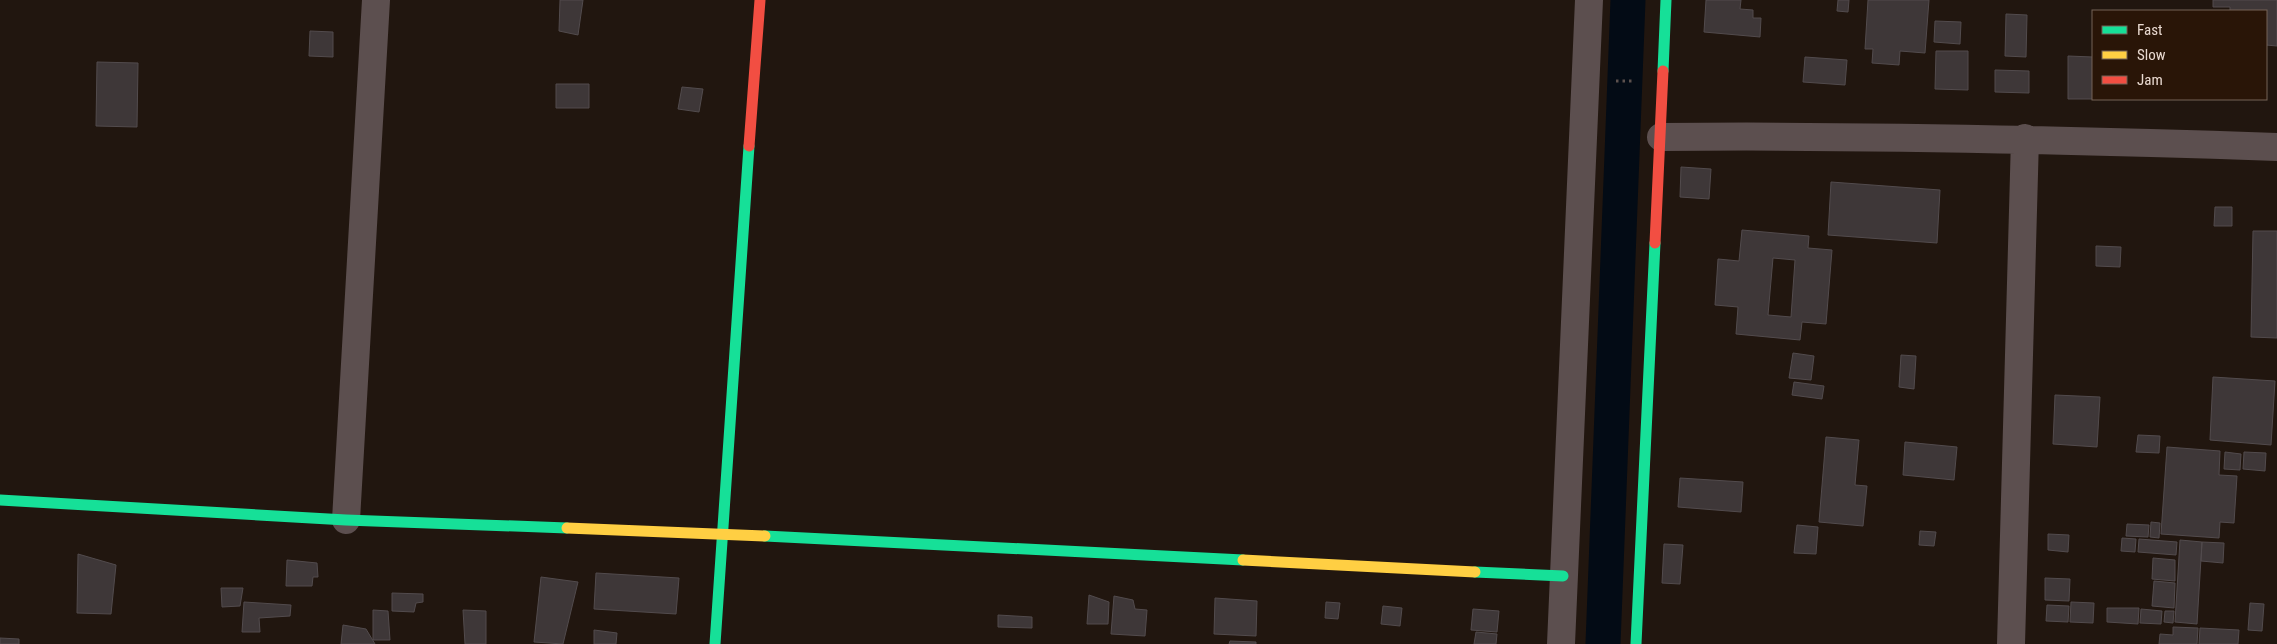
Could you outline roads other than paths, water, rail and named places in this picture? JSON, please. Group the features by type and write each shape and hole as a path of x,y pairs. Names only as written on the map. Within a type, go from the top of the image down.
{"street":[{"path":"346,520 376,0"},
{"path":"715,644 721,534 760,0"},
{"path":"1560,644 1589,0"},
{"path":"1636,644 1666,0"},
{"path":"1661,136 1821,135 2025,138 2277,147"},
{"path":"2011,644 2025,138"},
{"path":"0,500 346,520 721,534 1563,576"}],"waterway":[{"path":"1603,644 1628,0"}]}
